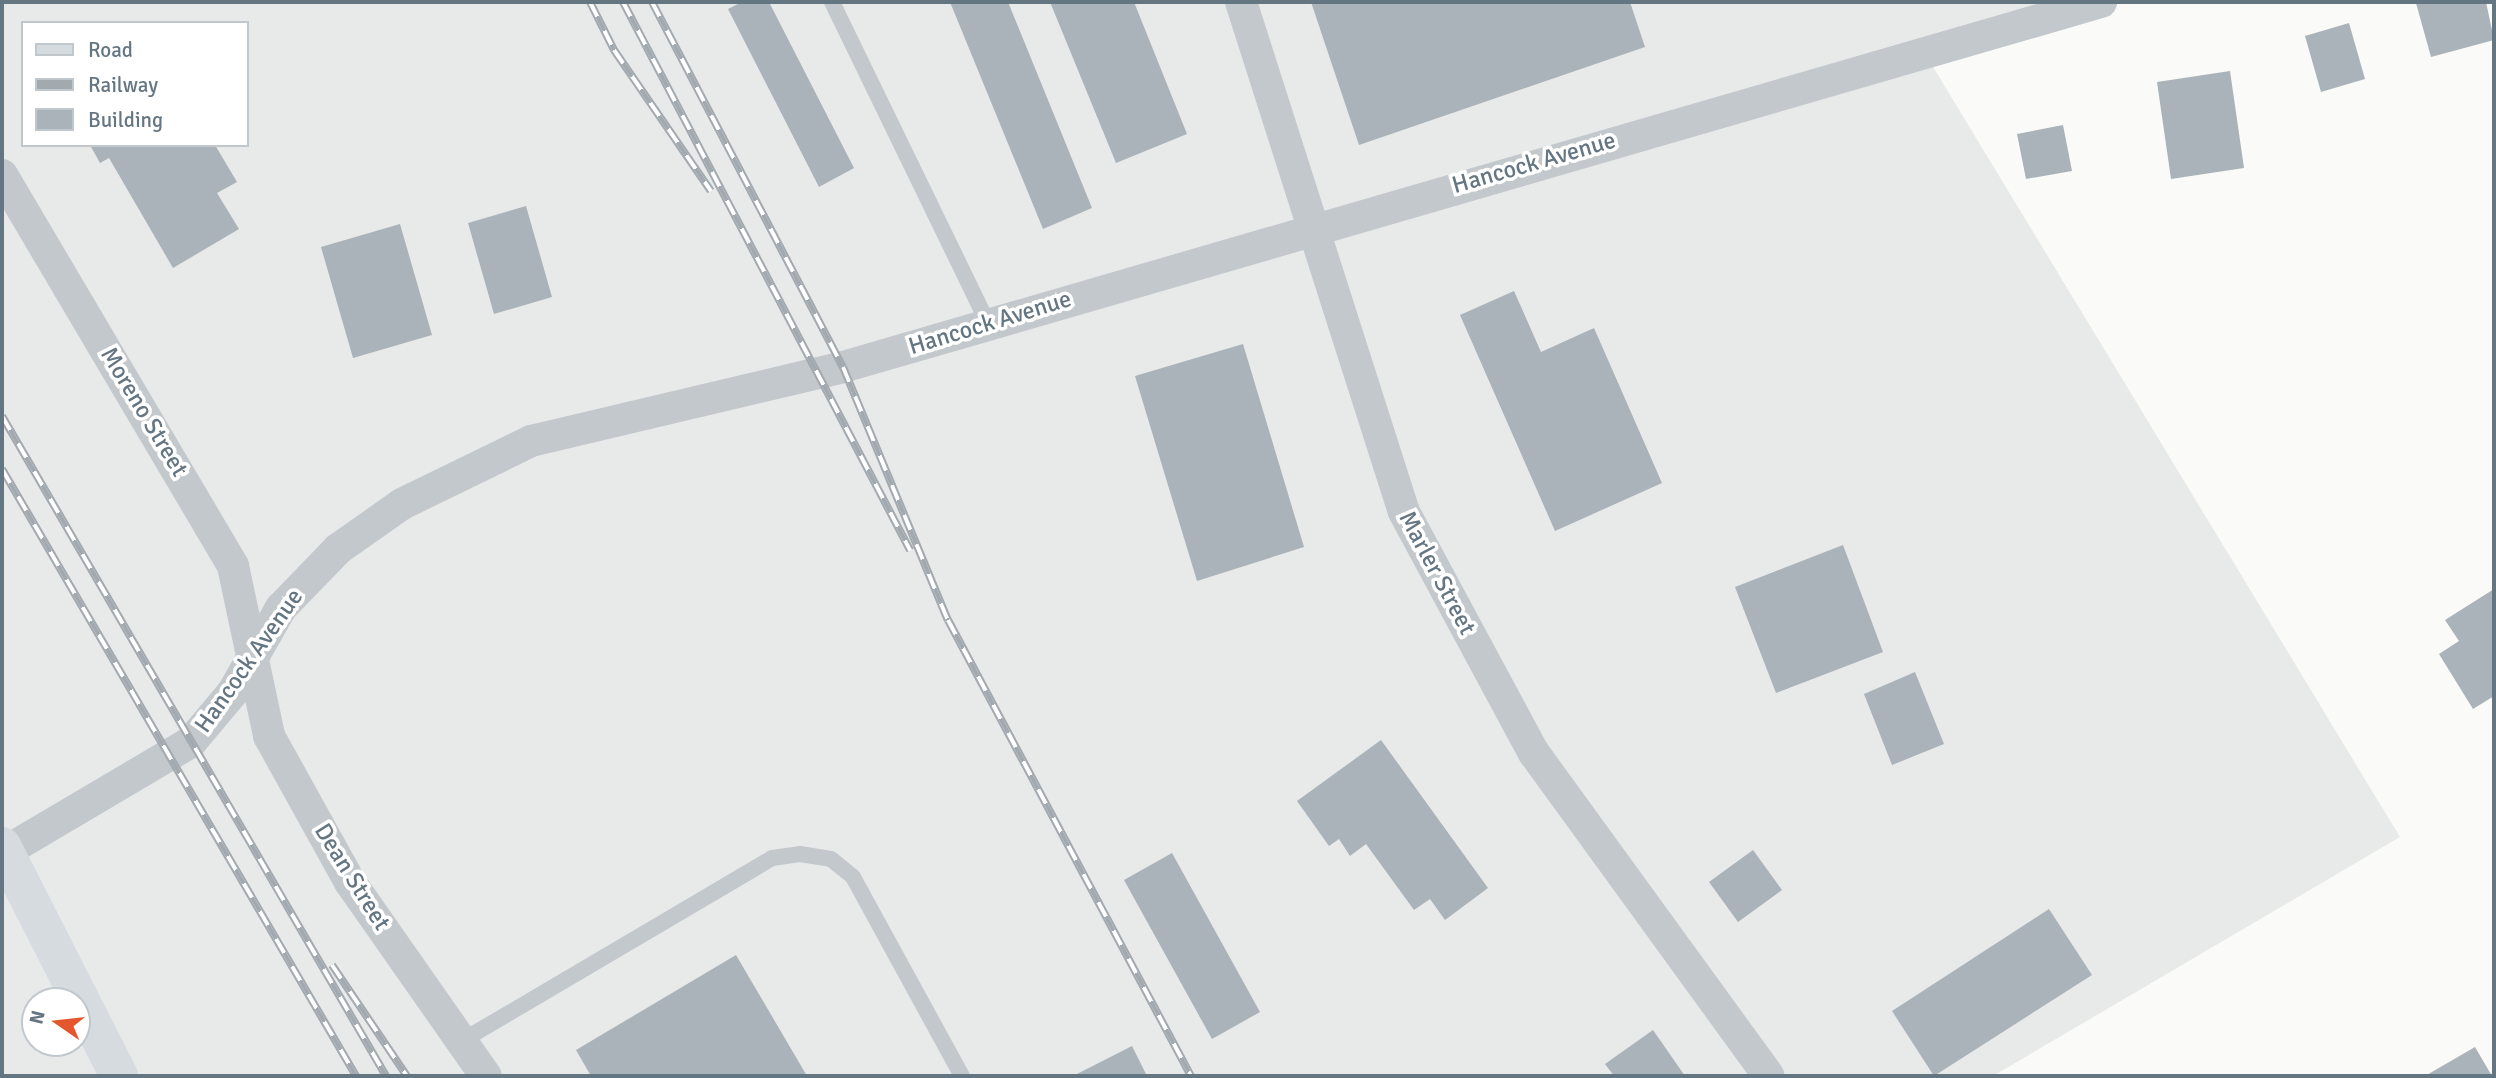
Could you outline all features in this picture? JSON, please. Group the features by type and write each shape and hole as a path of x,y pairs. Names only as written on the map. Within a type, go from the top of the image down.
{"street":[{"name":"Marler Street","path":"1241,2 1310,226 1404,512 1534,753 1769,1076"},
{"name":"Hancock Avenue","path":"4,849 191,742 251,661 281,608 338,549 402,504 531,441 843,367 1310,226 2101,2"},
{"name":"Moreno Street","path":"2,175 233,566 251,661"},
{"name":"Dean Street","path":"251,661 269,736 350,882 465,1039 486,1076"},
{"path":"4,849 119,1076"}],"lane":[{"path":"832,2 988,323"},
{"path":"465,1039 772,858 800,854 831,859 853,877 962,1076"}],"shaded area":[{"path":"2,2 2109,2 1924,52 2400,837 1993,1076 2,1076"}],"building":[{"path":"742,2 769,2 854,168 819,187 728,9"},
{"path":"950,2 1008,2 1092,208 1043,229"},
{"path":"1050,2 1134,2 1187,134 1116,163"},
{"path":"1311,2 1630,2 1645,47 1359,145"},
{"path":"2486,2 2494,40 2431,57 2416,3"},
{"path":"2349,23 2365,79 2321,92 2305,36"},
{"path":"2230,71 2244,168 2171,179 2157,82"},
{"path":"2063,125 2072,171 2026,179 2017,134"},
{"path":"91,147 216,147 237,182 217,193 239,229 173,268 109,158 100,163"},
{"path":"526,206 552,297 494,314 468,223"},
{"path":"400,224 432,335 353,358 321,247"},
{"path":"1514,291 1541,352 1594,328 1662,483 1555,531 1460,315"},
{"path":"1243,344 1304,547 1197,581 1135,376"},
{"path":"1843,545 1883,652 1776,693 1735,587"},
{"path":"2494,589 2494,696 2473,709 2439,654 2459,641 2445,620"},
{"path":"1915,672 1944,744 1892,765 1864,694"},
{"path":"1381,740 1488,888 1445,920 1430,899 1414,910 1366,844 1350,856 1339,839 1329,846 1297,801"},
{"path":"1753,850 1782,890 1738,922 1709,882"},
{"path":"1172,853 1260,1012 1212,1039 1124,880"},
{"path":"2049,909 2092,975 1934,1076 1892,1011"},
{"path":"736,955 807,1076 591,1076 576,1050"},
{"path":"1653,1030 1685,1076 1614,1076 1605,1064"},
{"path":"1132,1046 1147,1076 1078,1076 1077,1074"},
{"path":"2475,1047 2492,1076 2425,1076"}],"railway":[{"path":"590,2 614,50 711,191"},
{"path":"623,2 910,550"},
{"path":"652,2 843,367 948,620 1191,1076"},
{"path":"2,416 386,1076"},
{"path":"2,469 356,1076"},
{"path":"332,965 407,1076"}]}
